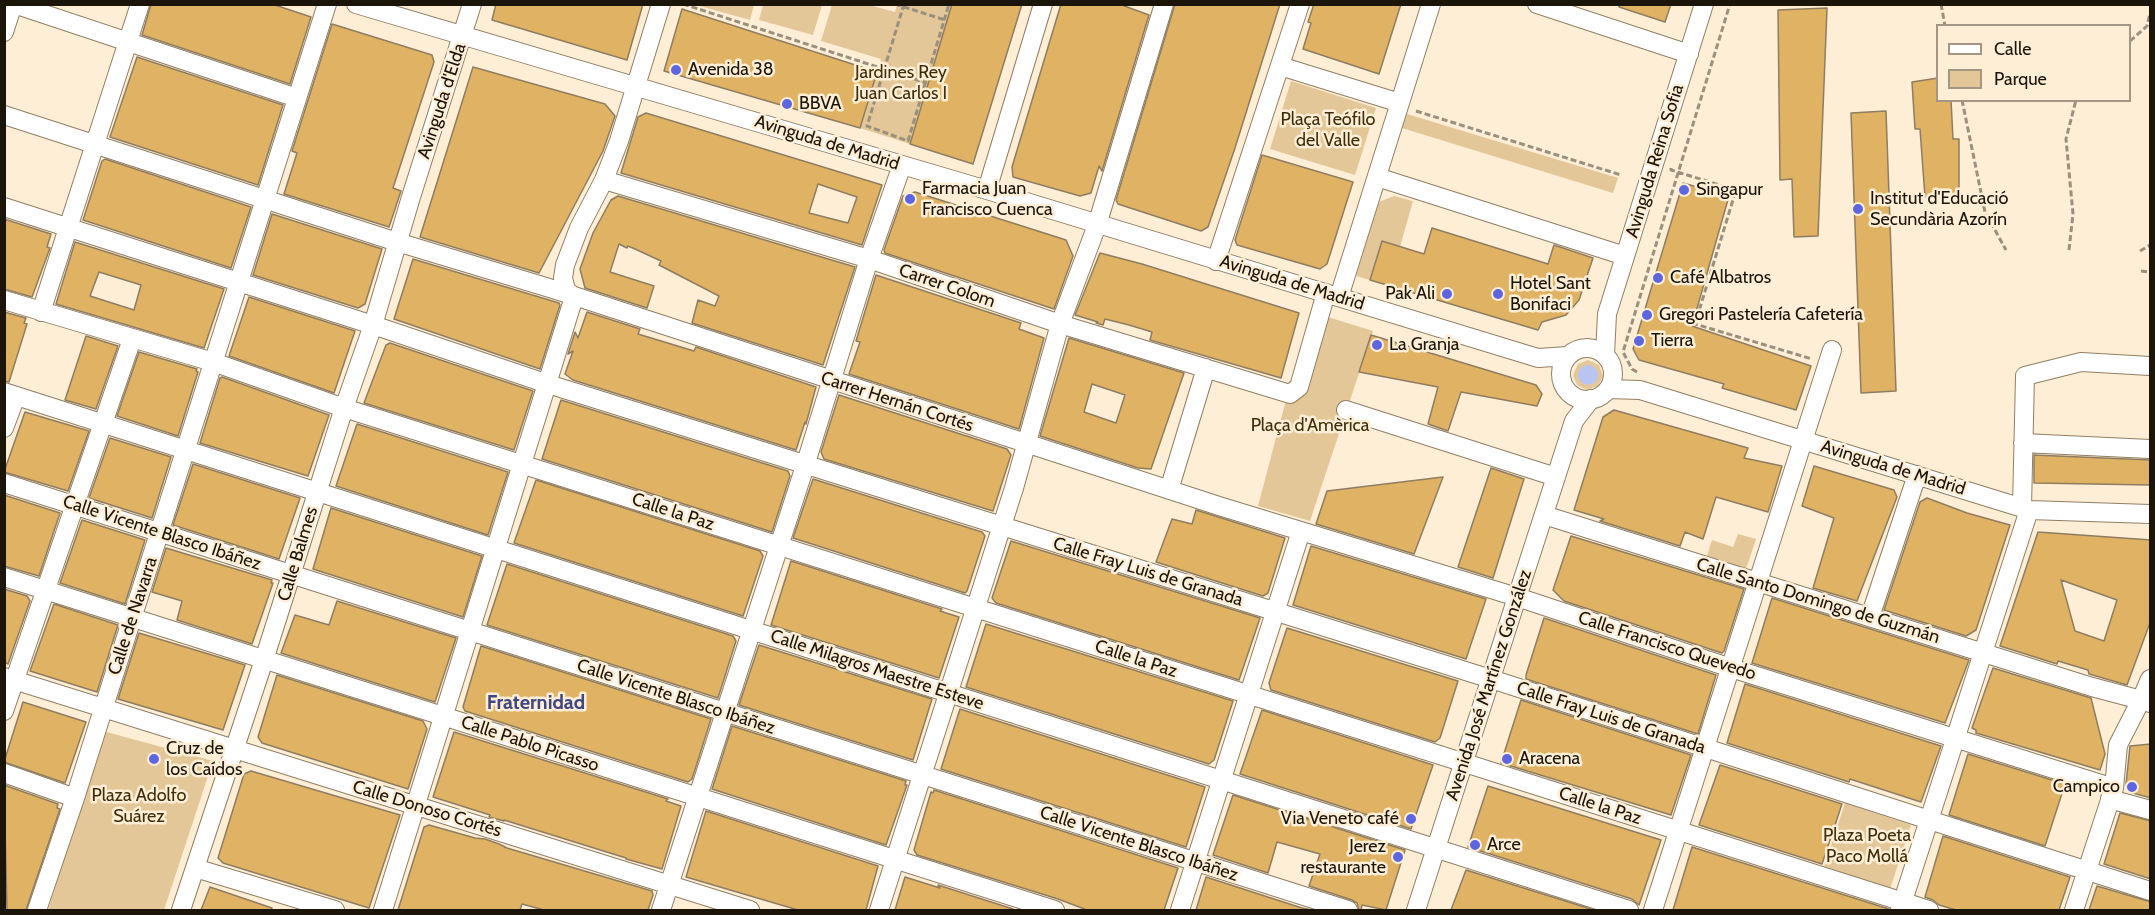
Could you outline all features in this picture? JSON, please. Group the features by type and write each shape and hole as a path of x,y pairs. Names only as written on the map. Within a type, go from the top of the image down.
{"street":[{"path":"4,32 14,4 297,98"},
{"path":"41,312 140,4"},
{"name":"Calle de Navarra","path":"36,910 104,708 327,4"},
{"name":"Avinguda de Madrid","path":"356,4 987,190 1539,358 1568,356"},
{"name":"Avinguda d'Elda","path":"411,197 472,4"},
{"path":"383,910 574,297 566,290 563,278 565,265 579,228 604,180 619,141 661,4"},
{"path":"987,190 1043,4"},
{"path":"1216,261 1300,4"},
{"path":"1332,296 1403,105 1431,4"},
{"path":"1537,4 1689,54"},
{"name":"Avinguda Reina Sofia","path":"1586,348 1606,318 1704,4"},
{"path":"879,910 1028,444 1060,324 1097,225 1162,5"},
{"path":"1280,66 1403,105"},
{"name":"Carrer Hernán Cortés","path":"4,115 1219,506"},
{"path":"661,910 805,466 869,259 902,165"},
{"path":"1377,177 1625,256"},
{"name":"Carrer Colom","path":"604,180 869,259 1060,324 1290,394 1299,387 1332,296"},
{"name":"Calle Balmes","path":"181,910 373,325 411,197"},
{"name":"Calle Fray Luis de Granada","path":"4,207 805,466 1491,679 2151,891"},
{"name":"Calle la Paz","path":"4,300 213,362 344,408 1679,831 1902,906 1929,910"},
{"name":"Avinguda Reina Sofia","path":"1606,318 1609,363"},
{"path":"4,711 10,679 45,590 132,339"},
{"path":"1586,348 1596,349 1609,363 1612,380 1608,389 1601,396 1580,399 1565,387 1561,376 1562,367 1568,356 1576,350 1586,348"},
{"path":"1653,910 1830,357"},
{"name":"Avinguda de Madrid","path":"1539,358 1561,376"},
{"name":"Avinguda de Madrid","path":"1609,363 1640,382 1804,441 2026,509 2151,514"},
{"path":"1902,906 1984,652 2026,509 2025,376 2081,363 2151,366"},
{"path":"1169,490 1206,368"},
{"name":"Avinguda de Madrid","path":"1608,389 1640,382"},
{"path":"4,429 10,394"},
{"name":"Calle Milagros Maestre Esteve","path":"10,394 1629,910"},
{"path":"1571,394 1574,421"},
{"path":"1574,421 1591,399"},
{"path":"1346,410 1556,477"},
{"name":"Avenida José Martínez González","path":"1416,910 1574,421"},
{"path":"2024,443 2151,449"},
{"path":"1869,617 1917,475"},
{"name":"Calle Vicente Blasco Ibáñez","path":"4,483 1348,910"},
{"name":"Calle Francisco Quevedo","path":"1219,506 1517,597 1956,739 2112,793 2151,810"},
{"name":"Calle Santo Domingo de Guzmán","path":"1544,515 2146,702"},
{"path":"1180,910 1301,531"},
{"name":"Calle Pablo Picasso","path":"4,577 896,860 1025,906 1055,910"},
{"name":"Calle Donoso Cortés","path":"10,679 750,910"},
{"path":"2074,910 2112,793 2118,745 2146,702 2151,679"},
{"path":"4,773 75,798"},
{"path":"195,868 335,910"}],"path":[{"path":"683,4 927,82"},
{"path":"895,4 945,20"},
{"path":"904,6 867,126 908,141 949,4"},
{"path":"1640,382 1623,352 1730,4"},
{"path":"1941,4 1945,24"},
{"path":"2131,40 2146,26 2151,13"},
{"path":"1962,102 1985,212 2006,250"},
{"path":"2068,250 2073,214 2066,139 2075,102"},
{"path":"1403,105 1621,175"},
{"path":"1674,161 1671,170 1736,190 1695,324 1830,357"},
{"path":"2139,251 2151,245"},
{"path":"2141,271 2151,272"}],"green space":[{"path":"754,4 750,20 696,5"},
{"path":"763,4 822,5 813,35 759,20"},
{"name":"Jardines Rey Juan Carlos I","path":"832,5 869,5 895,12 897,5 952,5 910,144 860,128 881,59 821,41"},
{"name":"Plaça Teófilo del Valle","path":"1291,81 1376,108 1355,175 1270,149"},
{"path":"1407,114 1618,178 1613,193 1402,128"},
{"path":"1394,196 1413,201 1400,247 1382,241 1370,280 1356,276 1379,202"},
{"name":"Plaça d'Amèrica","path":"1328,317 1373,331 1310,521 1258,506 1286,400"},
{"path":"1588,360 1599,365 1603,376 1598,386 1587,390 1577,385 1573,375 1578,364"},
{"path":"1738,534 1756,539 1746,569 1707,556 1712,540 1733,547"},
{"name":"Plaza Adolfo Suárez","path":"103,731 213,761 164,910 48,910"},
{"name":"Plaza Poeta Paco Mollá","path":"1845,803 1911,825 1890,889 1824,867"}],"water":[{"path":"1588,365 1595,368 1598,375 1595,382 1588,385 1581,382 1578,375 1581,368"}],"building":[{"path":"151,4 272,4 311,17 290,84 142,35"},
{"path":"496,4 643,4 627,60 492,20"},
{"path":"952,4 1022,4 973,164 910,144"},
{"path":"1061,4 1119,4 1149,15 1102,171 1099,166 1091,193 1080,196 1013,177 1012,167"},
{"path":"1175,4 1280,4 1208,227 1201,231 1118,204 1116,200"},
{"path":"1314,4 1401,4 1379,74 1303,49"},
{"path":"1619,4 1671,4 1665,22 1619,7"},
{"path":"1827,8 1818,236 1794,237 1792,179 1780,180 1778,10"},
{"path":"682,9 877,72 860,128 664,71"},
{"path":"332,24 432,55 434,62 393,188 401,191 389,227 284,194 297,153 292,151"},
{"path":"137,57 283,105 258,185 110,137"},
{"path":"473,67 605,104 615,116 603,151 539,273 420,237"},
{"path":"1936,78 1936,102 1951,102 1953,139 1959,139 1959,194 1925,197 1920,129 1915,129 1912,82"},
{"path":"1886,111 1896,391 1861,393 1851,113"},
{"path":"646,113 882,185 862,245 621,173 638,117","holes":["818,184 857,197 848,223 809,213"]},
{"path":"1262,155 1353,182 1327,264 1320,269 1237,245 1235,240"},
{"path":"105,159 251,207 231,268 83,220 102,161"},
{"path":"1683,183 1729,196 1692,326 1811,366 1796,410 1722,388 1724,384 1639,360 1633,349"},
{"path":"915,192 1066,240 1073,256 1054,309 885,253 884,250 903,196"},
{"path":"618,196 855,267 823,365 692,323 698,300 715,306 719,296 659,265 661,261 628,246 627,248 619,244 610,272 654,286 647,308 585,288 580,269 593,233 611,200"},
{"path":"272,214 382,249 365,304 358,308 253,275"},
{"path":"4,219 51,234 47,247 50,248 32,297 4,289"},
{"path":"1432,228 1548,264 1554,245 1593,258 1579,300 1566,315 1542,322 1538,330 1370,280 1382,241 1424,254"},
{"path":"75,242 224,289 204,348 56,304","holes":["99,272 141,285 134,310 90,296"]},
{"path":"1100,253 1299,313 1281,378 1150,340 1152,332 1105,319 1103,325 1075,315"},
{"path":"413,259 559,303 540,369 394,319"},
{"path":"876,275 1021,323 1019,329 1044,338 1019,429 849,374 860,342 856,341"},
{"path":"249,297 355,331 334,393 229,356"},
{"path":"4,312 26,318 24,323 27,324 9,382 4,381"},
{"path":"587,312 640,329 638,334 694,351 696,347 816,387 796,450 573,380 565,374 573,351 568,354 575,332 578,338"},
{"path":"1371,335 1536,385 1542,394 1537,406 1461,392 1448,431 1428,424 1438,387 1359,372"},
{"path":"86,336 118,346 96,409 65,400"},
{"path":"1069,338 1184,373 1151,469 1138,468 1040,436","holes":["1092,384 1125,395 1116,423 1084,412"]},
{"path":"390,343 533,391 514,450 364,403 386,345"},
{"path":"139,352 197,369 178,436 117,416"},
{"path":"222,377 329,415 308,476 200,443"},
{"path":"839,395 1007,449 1011,455 993,511 824,459 821,452"},
{"path":"561,400 788,471 790,476 772,532 542,459"},
{"path":"1614,410 1748,448 1744,458 1782,466 1768,512 1716,497 1703,539 1685,532 1680,546 1600,521 1604,519 1574,510 1603,417"},
{"path":"25,412 89,431 68,491 4,472"},
{"path":"357,424 508,472 488,535 336,486"},
{"path":"110,438 171,457 152,518 89,498"},
{"path":"2034,455 2151,460 2151,485 2034,483"},
{"path":"193,464 300,498 279,559 173,525"},
{"path":"1814,466 1894,490 1897,497 1857,601 1813,588 1834,518 1802,506"},
{"path":"1491,468 1524,479 1493,578 1458,567"},
{"path":"1443,477 1414,554 1316,524 1327,491"},
{"path":"813,479 982,532 985,536 967,591 965,593 793,538"},
{"path":"536,480 760,551 763,556 743,616 514,543"},
{"path":"4,495 60,513 39,576 4,566"},
{"path":"1927,498 1967,513 2010,525 1976,630 1966,636 1884,610 1920,502"},
{"path":"331,508 482,556 463,617 313,569"},
{"path":"1196,510 1285,538 1268,593 1263,596 1156,562 1172,519 1192,524"},
{"path":"82,520 145,540 125,604 60,583"},
{"path":"2038,532 2151,540 2151,620 2127,685 2089,674 2088,670 2058,661 2057,664 2000,646","holes":["2061,580 2117,600 2104,641 2075,631"]},
{"path":"1571,536 1744,589 1724,651 1722,653 1564,601 1553,590"},
{"path":"1011,541 1260,618 1239,680 996,603 992,598"},
{"path":"1311,546 1486,599 1466,659 1293,605"},
{"path":"166,548 272,580 271,583 273,583 252,644 177,620 182,601 152,592"},
{"path":"791,561 942,609 940,611 959,617 939,678 771,625"},
{"path":"507,564 733,636 736,641 718,698 487,625"},
{"path":"4,589 27,596 30,601 8,664 4,662"},
{"path":"1772,598 1969,660 1945,723 1752,663"},
{"path":"337,601 456,638 435,702 281,653 295,615 329,625"},
{"path":"54,604 118,625 97,692 30,671"},
{"path":"1544,618 1716,675 1698,734 1526,679"},
{"path":"986,624 1233,701 1214,760 1209,764 966,687"},
{"path":"1287,628 1458,681 1440,738 1435,742 1271,690 1269,683"},
{"path":"139,633 245,665 223,730 118,699"},
{"path":"759,645 932,699 913,760 739,705"},
{"path":"481,646 711,719 692,779 688,782 465,711 463,707"},
{"path":"1993,668 2091,698 2105,754 2100,770 1976,733 1976,730 1972,728"},
{"path":"277,675 423,721 427,729 408,789 262,743 258,737"},
{"path":"1745,684 1941,746 1921,802 1850,779 1849,782 1727,743"},
{"path":"1521,700 1691,755 1671,815 1501,763"},
{"path":"23,702 86,722 65,783 4,762"},
{"path":"960,709 1205,787 1186,847 941,769"},
{"path":"1262,710 1433,765 1411,829 1240,774"},
{"path":"732,726 906,781 905,785 907,785 886,845 712,789"},
{"path":"454,732 668,799 666,801 681,806 662,869 489,817 490,815 433,797"},
{"path":"2151,744 2151,798 2129,792 2126,784 2130,746"},
{"path":"1968,754 2065,784 2045,846 1949,815"},
{"path":"1720,765 1842,804 1822,864 1699,825"},
{"path":"251,771 400,815 369,908 223,863 218,858 244,774"},
{"path":"4,785 58,804 57,808 60,809 26,910 7,910"},
{"path":"1488,786 1661,840 1639,905 1632,899 1468,847"},
{"path":"934,790 1178,868 1164,910 1087,910 917,855 914,850 931,792 933,793"},
{"path":"1233,795 1405,850 1386,910 1362,905 1359,910 1357,903 1352,900 1309,886 1320,854 1277,842 1268,873 1213,855"},
{"path":"706,811 878,866 866,910 798,910 686,877"},
{"path":"2120,813 2151,821 2151,879 2104,864"},
{"path":"429,825 485,839 507,848 652,891 653,895 648,910 544,910 522,904 520,910 398,910 424,827"},
{"path":"1943,836 2070,877 2059,910 1956,910 1939,905 1925,897"},
{"path":"1692,847 1889,909 1889,910 1673,910"},
{"path":"1466,870 1594,910 1451,910"},
{"path":"905,877 940,888 938,885 1013,909 895,910"},
{"path":"1206,877 1302,908 1312,910 1196,910"},
{"path":"2097,886 2151,902 2151,910 2089,910"},
{"path":"210,887 272,908 271,910 201,910"}],"place":[{"name":"Avenida 38","path":"676,70"},
{"name":"BBVA","path":"787,104"},
{"name":"Singapur","path":"1684,190"},
{"name":"Farmacia Juan Francisco Cuenca","path":"910,199"},
{"name":"Institut d'Educació Secundària Azorín","path":"1858,209"},
{"name":"Café Albatros","path":"1658,278"},
{"name":"Pak Ali","path":"1447,294"},
{"name":"Hotel Sant Bonifaci","path":"1498,294"},
{"name":"Gregori Pastelería Cafetería","path":"1647,315"},
{"name":"Tierra","path":"1639,341"},
{"name":"La Granja","path":"1377,345"},
{"name":"Cruz de los Caídos","path":"154,759"},
{"name":"Aracena","path":"1507,759"},
{"name":"Campico","path":"2132,787"},
{"name":"Via Veneto café","path":"1411,819"},
{"name":"Arce","path":"1475,845"},
{"name":"Jerez restaurante","path":"1398,857"}],"district":[{"name":"Fraternidad","path":"536,703"}]}
